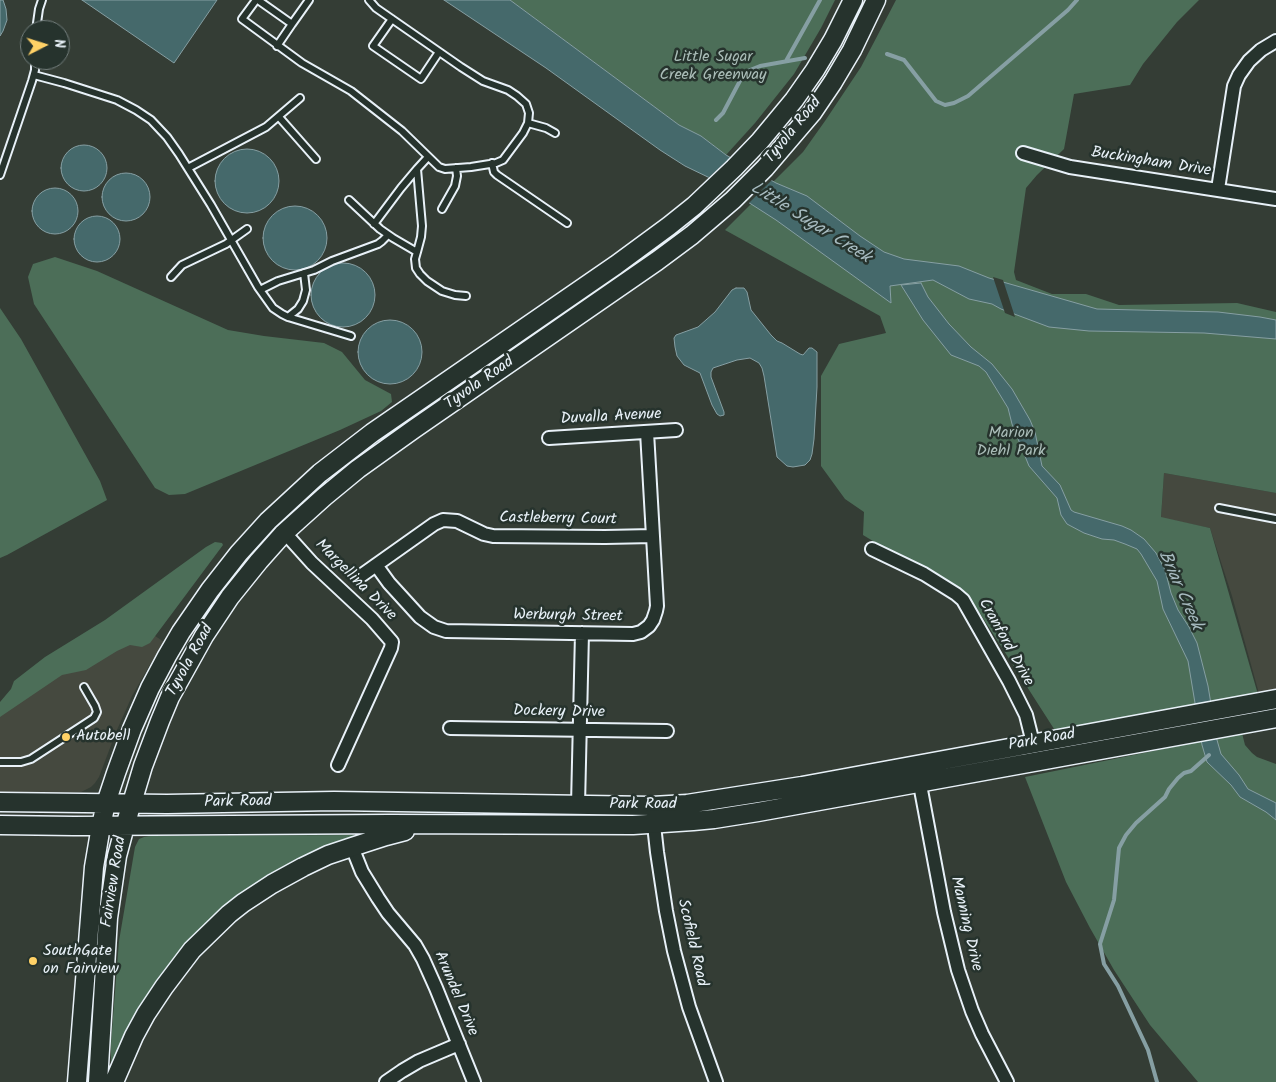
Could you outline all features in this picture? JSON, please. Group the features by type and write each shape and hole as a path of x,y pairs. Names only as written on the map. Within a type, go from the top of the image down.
{"main road":[{"name":"Tyvola Road","path":"106,803 132,728 167,656 210,590 239,553 268,521 320,473 365,438 616,265 694,206 760,141 794,100 833,40 853,0"},
{"name":"Tyvola Road","path":"131,804 160,721 170,697 191,658 216,616 230,597 284,533 358,469 657,261 713,218 733,200 812,113 852,50 876,0"},
{"name":"Park Road","path":"0,802 177,804 334,801 652,806 687,804 1276,699"},
{"name":"Park Road","path":"0,825 654,824 714,819 1276,718"},
{"name":"Fairview Road","path":"78,1082 93,875 106,803"},
{"name":"Fairview Road","path":"98,1082 107,926 116,862 131,804"},
{"path":"114,1082 134,1036 172,975 215,927 243,903 288,874 352,847 401,832 454,824"}],"street":[{"path":"1218,189 1234,86 1249,61 1261,50 1276,41"},
{"name":"Buckingham Drive","path":"1023,153 1070,167 1276,199"},
{"name":"Duvalla Avenue","path":"548,438 676,430"},
{"name":"Werburgh Street","path":"376,566 418,616 429,624 446,631 637,634 644,630 653,620 657,606 647,432"},
{"name":"Castleberry Court","path":"362,575 434,524 443,520 457,522 493,536 653,536"},
{"name":"Margellina Drive","path":"284,533 312,563 368,615 392,642 338,765"},
{"name":"Cranford Drive","path":"872,549 924,574 956,594 962,600 1026,715 1033,743"},
{"path":"578,804 582,634"},
{"name":"Dockery Drive","path":"450,728 667,731"},
{"name":"Manning Drive","path":"916,764 944,912 958,970 982,1034 1007,1082"},
{"name":"Scofield Road","path":"652,806 657,852 674,951 689,1007 716,1082"},
{"name":"Arundel Drive","path":"352,847 362,872 378,898 415,945 423,959 474,1082"},
{"path":"386,1082 419,1061 458,1044"}],"lane":[{"path":"37,20 42,0"},
{"path":"292,24 257,0 242,20 310,68 351,91 402,131 435,164 442,168 492,163 506,157 528,123 528,108 522,100 505,89 474,76 376,8 369,0"},
{"path":"277,46 309,0"},
{"path":"392,19 373,46 421,78 439,52"},
{"path":"0,175 2,164 34,70"},
{"path":"34,75 107,96 152,120 167,137 188,168 260,290 273,308 288,317 352,336"},
{"path":"188,168 266,127 300,98"},
{"path":"279,116 316,159"},
{"path":"528,123 546,128 555,133"},
{"path":"374,224 401,188 428,157"},
{"path":"492,163 494,172 497,175 567,223"},
{"path":"442,209 455,186 456,168"},
{"path":"417,169 422,226 415,259 416,268 427,281 442,291 466,296"},
{"path":"349,200 388,235 417,252"},
{"path":"171,277 182,265 231,240 247,229"},
{"path":"260,290 278,281 304,273 356,251 378,244 388,235"},
{"path":"288,317 298,309 303,301 306,290 304,273"},
{"path":"1219,508 1276,519"},
{"path":"0,762 31,760 94,718 97,712 84,687"}],"shaded area":[{"path":"1164,473 1276,493 1276,694 1260,697 1232,596 1210,528 1161,518"},
{"path":"142,627 164,642 132,696 95,783 81,792 0,795 0,705"}],"green space":[{"name":"Little Sugar Creek Greenway","path":"510,0 835,0 794,74 755,123 726,155 701,136 679,125"},
{"name":"Marion Diehl Park","path":"896,0 1199,0 1177,22 1143,64 1130,85 1074,94 1064,149 1026,188 1014,272 1016,280 1052,294 1086,294 1119,305 1237,303 1276,312 1276,493 1164,473 1161,517 1210,528 1259,698 1056,732 972,601 863,535 864,512 845,499 821,466 821,376 839,344 886,333 880,316 725,230 803,152 861,67"},
{"path":"55,257 97,271 228,330 324,343 342,352 365,380 391,394 392,402 381,411 340,430 185,494 169,495 155,488 34,304 28,277 33,264"},
{"path":"0,308 21,339 100,481 107,500 0,558"},
{"path":"215,542 222,543 223,545 150,643 142,647 130,645 86,670 62,675 0,717 0,702 11,689 14,681 45,657 105,620"},
{"path":"1242,733 1245,745 1252,753 1257,757 1276,764 1276,1082 1198,1082 1150,1025 1114,970 1090,928 1066,882 1025,777"},
{"path":"356,835 310,853 278,870 253,886 201,929 175,957 153,987 134,1017 111,1066 119,941 135,847 139,839 150,836"}],"water":[{"path":"0,0 3,0 7,20 0,36"},
{"path":"82,0 217,0 174,63"},
{"name":"Little Sugar Creek","path":"444,0 510,0 679,125 701,136 726,155 776,183 807,196 884,252 904,259 959,266 989,278 1097,309 1218,312 1276,320 1276,339 1204,333 1089,331 1049,327 992,304 969,299 933,280 890,286 891,303 776,220 712,179 685,166 660,150 546,68"},
{"path":"84,145 97,149 103,155 107,168 103,181 97,187 84,191 71,187 65,181 61,168 65,155 71,149"},
{"path":"241,149 253,149 270,158 277,169 279,181 277,193 270,204 253,213 241,213 229,208 220,199 215,187 215,175 220,163 229,154"},
{"path":"126,173 135,175 143,180 148,188 150,197 148,206 143,214 135,219 126,221 117,219 109,214 104,206 102,197 104,188 109,180 117,175"},
{"path":"55,188 68,192 74,198 78,211 74,224 68,230 55,234 42,230 36,224 32,211 36,198 42,192"},
{"path":"289,206 301,206 318,215 325,226 327,238 325,250 318,261 301,270 289,270 277,265 268,256 263,244 263,232 268,220 277,211"},
{"path":"97,216 110,220 116,226 120,239 116,252 110,258 97,262 84,258 78,252 74,239 78,226 84,220"},
{"path":"337,263 349,263 366,272 373,283 375,295 373,307 366,318 349,327 337,327 325,322 316,313 311,301 311,289 316,277 325,268"},
{"path":"921,283 928,297 949,324 971,347 992,364 1012,389 1035,432 1042,466 1060,485 1071,510 1131,530 1144,539 1156,553 1165,570 1178,610 1197,643 1208,686 1221,754 1248,789 1276,803 1276,820 1240,797 1231,785 1207,762 1202,745 1188,661 1163,609 1157,581 1141,554 1137,549 1125,544 1084,533 1067,524 1061,515 1057,498 1029,466 1012,424 1008,408 986,372 979,366 951,355 923,320 901,285"},
{"path":"744,288 747,292 751,310 777,341 803,355 809,348 817,352 814,439 810,460 805,465 787,466 777,457 764,376 759,363 750,358 713,368 711,377 724,412 724,415 720,416 712,405 700,373 684,365 677,356 674,338 676,335 698,327 715,312 732,290"},
{"path":"384,320 396,320 413,329 420,340 422,352 420,364 413,375 396,384 384,384 372,379 363,370 358,358 358,346 363,334 372,325"}],"pier":[{"path":"732,156 773,179 748,204 707,179"},
{"path":"993,277 1003,280 1015,317 1005,313"}],"waterway":[{"path":"786,61 820,0"},
{"path":"887,54 904,60 936,101 945,105 954,103 968,96 1068,10 1077,0"},
{"path":"716,120 723,113 742,77 750,70 760,66 805,58"},
{"path":"1157,1082 1148,1050 1118,986 1104,964 1100,944 1114,900 1119,848 1126,835 1136,823 1165,797 1178,778 1184,773 1191,771 1209,755"}],"place":[{"name":"Autobell","path":"66,737"},
{"name":"SouthGate on Fairview","path":"33,961"}],"water label":[{"name":"Briar Creek","path":"1179,591"}]}
